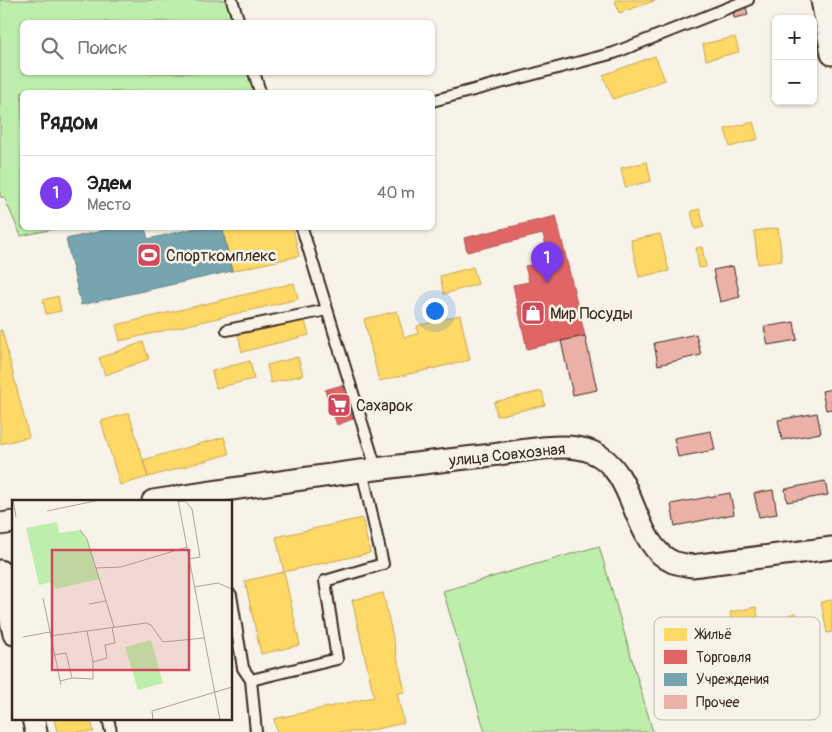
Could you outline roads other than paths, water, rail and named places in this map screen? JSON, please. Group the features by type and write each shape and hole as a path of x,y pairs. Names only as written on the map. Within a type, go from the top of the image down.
{"street":[{"path":"822,0 832,54"},
{"name":"улица Совхозная","path":"166,500 216,496 369,469 572,446 604,457 624,484 649,539 655,548 672,562 692,566 832,548"},
{"path":"0,571 12,625"}],"lane":[{"path":"232,0 238,20"},
{"path":"435,100 614,53 748,0"},
{"path":"255,75 259,90"},
{"path":"251,680 337,658 325,581 383,564 369,469 327,310 303,230"},
{"path":"226,330 327,310"},
{"path":"232,601 243,668 251,680 256,732"}],"place":[{"name":"Спорткомплекс","path":"149,255"},
{"name":"Эдем","path":"547,283"},
{"name":"Мир Посуды","path":"533,313"},
{"name":"Сахарок","path":"339,405"}]}
